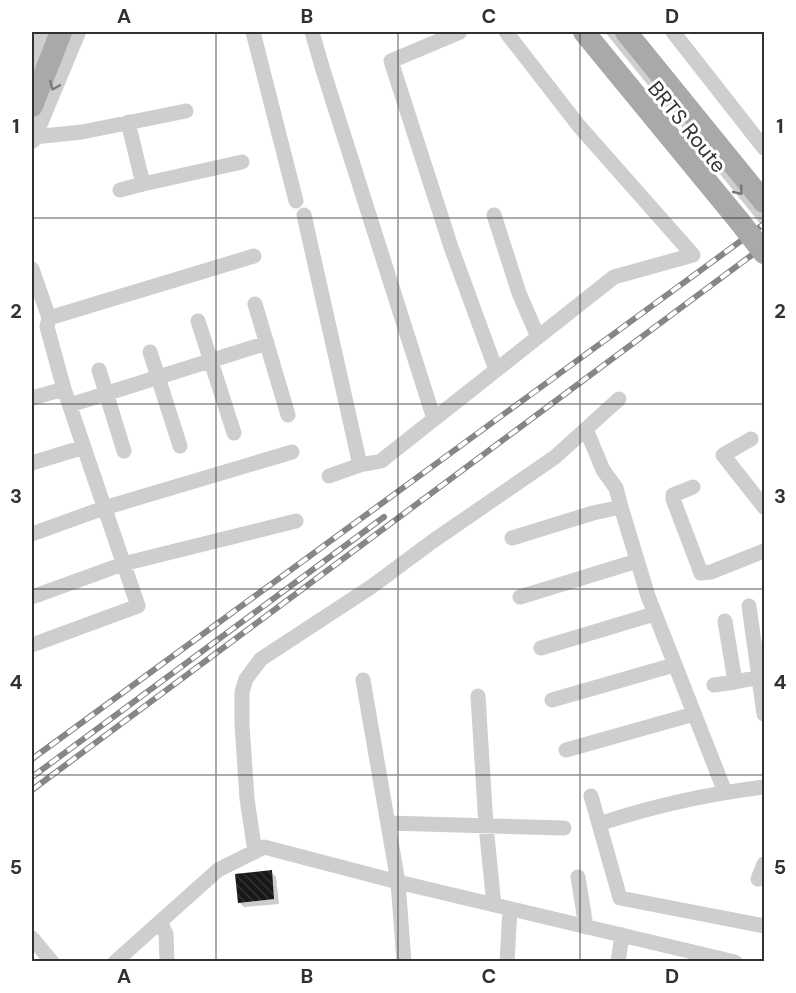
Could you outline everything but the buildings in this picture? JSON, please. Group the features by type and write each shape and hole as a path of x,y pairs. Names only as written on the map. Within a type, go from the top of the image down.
{"main road":[{"path":"585,32 751,210"},
{"path":"626,32 751,210 765,253"},
{"path":"32,106 45,34"}],"street":[{"path":"77,32 32,138 82,132 186,111"},
{"path":"253,32 300,208 360,465"},
{"path":"312,32 435,419"},
{"path":"460,32 391,61 450,247 496,370"},
{"path":"329,476 360,465 381,461 614,277 693,255 579,126 506,32"},
{"path":"678,33 765,148"},
{"path":"32,61 45,34"},
{"path":"128,122 143,184"},
{"path":"120,190 243,162"},
{"path":"494,214 519,293 538,337"},
{"path":"32,331 48,323 254,256"},
{"path":"32,269 64,389 138,606 32,645"},
{"path":"255,304 288,415"},
{"path":"198,321 234,433"},
{"path":"70,405 267,343"},
{"path":"150,352 180,447"},
{"path":"99,370 124,452"},
{"path":"32,398 64,389"},
{"path":"255,852 247,799 242,692 246,679 261,659 371,587 555,457 619,399"},
{"path":"586,429 598,462 616,488 654,614 725,792"},
{"path":"751,439 723,455 765,507"},
{"path":"32,462 84,447"},
{"path":"32,534 104,508 292,452"},
{"path":"693,487 673,495 673,499 701,573 711,572 765,551"},
{"path":"513,538 593,513 621,507"},
{"path":"32,597 123,564 296,521"},
{"path":"520,597 637,561"},
{"path":"749,606 762,676 765,714"},
{"path":"541,648 654,614"},
{"path":"724,621 735,681"},
{"path":"552,699 674,665"},
{"path":"714,685 762,676"},
{"path":"363,680 398,882 404,962"},
{"path":"478,696 486,826 494,905"},
{"path":"566,750 694,714"},
{"path":"599,824 659,806 725,792 765,787"},
{"path":"591,796 620,898 765,926"},
{"path":"388,823 564,828"},
{"path":"115,962 219,870 264,847 398,882 726,960"},
{"path":"758,879 765,864"},
{"path":"578,877 586,927"},
{"path":"507,962 510,909"},
{"path":"160,922 166,934 167,962"},
{"path":"618,962 622,935"},
{"path":"32,938 52,962"}],"lane":[{"name":"BRTS Route","path":"610,32 751,210 765,222"}],"railway":[{"path":"32,759 764,224"},
{"path":"32,790 764,246"},
{"path":"32,777 384,517"}]}
